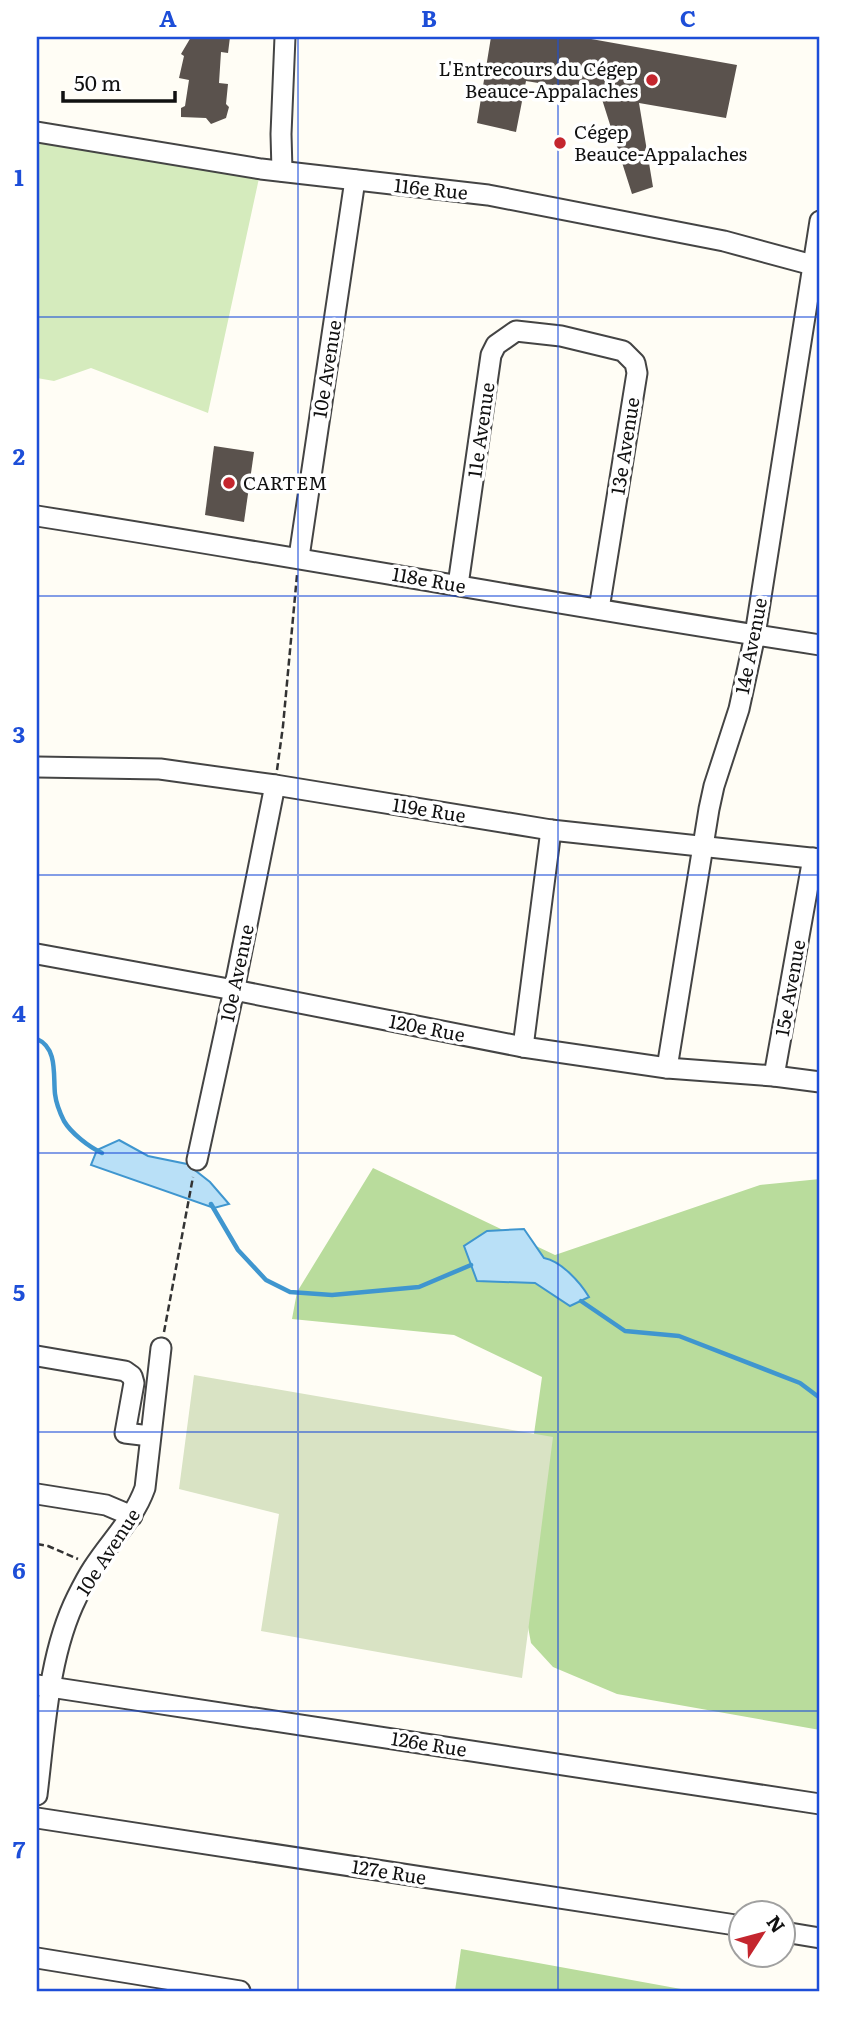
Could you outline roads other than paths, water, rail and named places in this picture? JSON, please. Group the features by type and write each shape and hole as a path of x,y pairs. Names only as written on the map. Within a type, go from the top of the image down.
{"street":[{"path":"282,172 285,37"},
{"name":"116e Rue","path":"37,132 282,172 488,195 724,241 817,267"},
{"name":"10e Avenue","path":"299,557 355,180"},
{"name":"14e Avenue","path":"667,1068 714,786 739,709 755,635 817,267 820,221"},
{"name":"11e Avenue","path":"458,585 491,355 496,345 516,331 561,336"},
{"name":"13e Avenue","path":"561,336 623,351 635,363 637,373 599,609"},
{"name":"118e Rue","path":"37,516 299,557 820,645"},
{"name":"119e Rue","path":"37,767 160,769 551,830 817,859"},
{"name":"10e Avenue","path":"197,1160 275,785"},
{"path":"523,1047 551,830"},
{"name":"15e Avenue","path":"774,1076 817,859"},
{"name":"120e Rue","path":"37,954 523,1047 667,1068 774,1076 820,1083"},
{"name":"10e Avenue","path":"37,1795 44,1686 68,1618 93,1568 132,1516 145,1488 161,1348"},
{"path":"37,1356 125,1371 132,1376 134,1383 125,1433 150,1436"},
{"path":"37,1494 106,1505 132,1516"},
{"name":"126e Rue","path":"44,1686 820,1804"},
{"name":"127e Rue","path":"37,1818 728,1924"},
{"path":"798,1934 820,1938"},
{"path":"37,1958 240,1991"}],"water":[{"path":"119,1140 148,1156 187,1164 210,1182 229,1204 214,1208 91,1165 97,1150"},
{"path":"524,1229 544,1258 557,1263 569,1273 589,1297 570,1306 535,1283 477,1281 464,1246 487,1231"}],"waterway":[{"path":"37,1039 44,1043 51,1056 56,1097 64,1121 81,1139 102,1153"},
{"path":"211,1204 238,1250 266,1280 290,1292 332,1295 419,1287 471,1265"},
{"path":"581,1301 625,1331 679,1336 800,1383 820,1398"}],"place":[{"name":"L'Entrecours du Cégep Beauce-Appalaches","path":"652,80"},
{"name":"Cégep Beauce-Appalaches","path":"560,143"},
{"name":"CARTEM","path":"229,483"}]}
